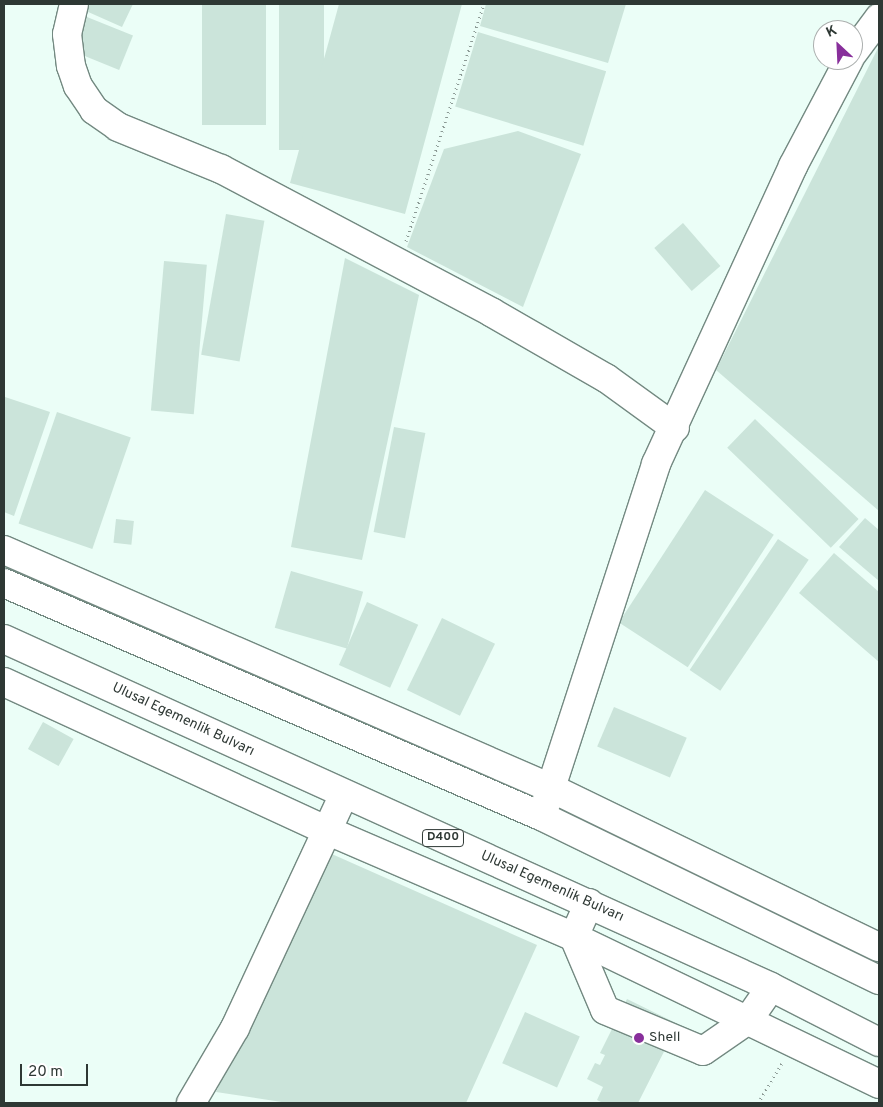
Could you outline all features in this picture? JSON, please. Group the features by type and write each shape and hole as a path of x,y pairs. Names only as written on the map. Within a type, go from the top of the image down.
{"main road":[{"path":"74,4 67,34 71,66 78,86 94,110 118,127 221,169 399,263 606,378 675,428"},
{"path":"863,39 879,18"},
{"path":"541,816 553,789 639,511 656,464 675,428 793,166 844,70"},
{"path":"4,550 553,789 879,947"},
{"path":"4,583 541,816 879,980"},
{"name":"Ulusal Egemenlik Bulvarı","path":"4,639 589,903 771,987 879,1042"},
{"path":"4,682 326,830 574,937 879,1084"},
{"path":"191,1103 236,1028 344,794"},
{"path":"589,903 574,937 605,1010 703,1051 748,1020 771,987"}],"path":[{"path":"399,263 484,4"},
{"path":"758,1103 794,1042"}],"building":[{"path":"90,4 133,4 122,27 86,11"},
{"path":"202,4 266,4 266,125 202,125"},
{"path":"279,4 324,4 324,150 279,150"},
{"path":"339,4 462,4 405,214 290,183"},
{"path":"486,4 626,4 608,63 480,26"},
{"path":"82,15 133,36 119,70 68,49"},
{"path":"478,32 606,71 583,146 455,107"},
{"path":"879,46 879,511 716,370"},
{"path":"518,131 581,154 523,307 407,247 444,149"},
{"path":"226,214 264,221 240,362 201,355"},
{"path":"683,223 720,266 692,291 654,248"},
{"path":"345,258 419,295 362,560 291,547"},
{"path":"164,261 207,265 194,414 151,410"},
{"path":"5,397 50,412 14,516 4,512"},
{"path":"57,412 131,437 92,549 19,524"},
{"path":"755,419 859,519 831,548 727,448"},
{"path":"394,427 425,433 405,538 374,532"},
{"path":"705,490 774,535 688,667 619,623"},
{"path":"865,518 879,530 879,581 839,547"},
{"path":"116,519 134,521 131,545 113,543"},
{"path":"778,539 809,560 720,691 690,670"},
{"path":"834,553 879,592 879,662 799,593"},
{"path":"291,571 363,592 347,648 275,628"},
{"path":"367,602 418,625 390,688 339,665"},
{"path":"442,618 495,644 460,716 407,690"},
{"path":"614,707 687,738 670,777 597,747"},
{"path":"43,722 74,739 59,766 28,749"},
{"path":"325,851 537,945 466,1103 288,1103 216,1092"},
{"name":"Shell","path":"627,999 678,1024 638,1103 603,1103 597,1100 603,1087 587,1079 595,1063 600,1065 605,1055 600,1053"},
{"path":"525,1012 580,1036 557,1088 502,1063"}],"place":[{"name":"Shell","path":"639,1038"}]}
